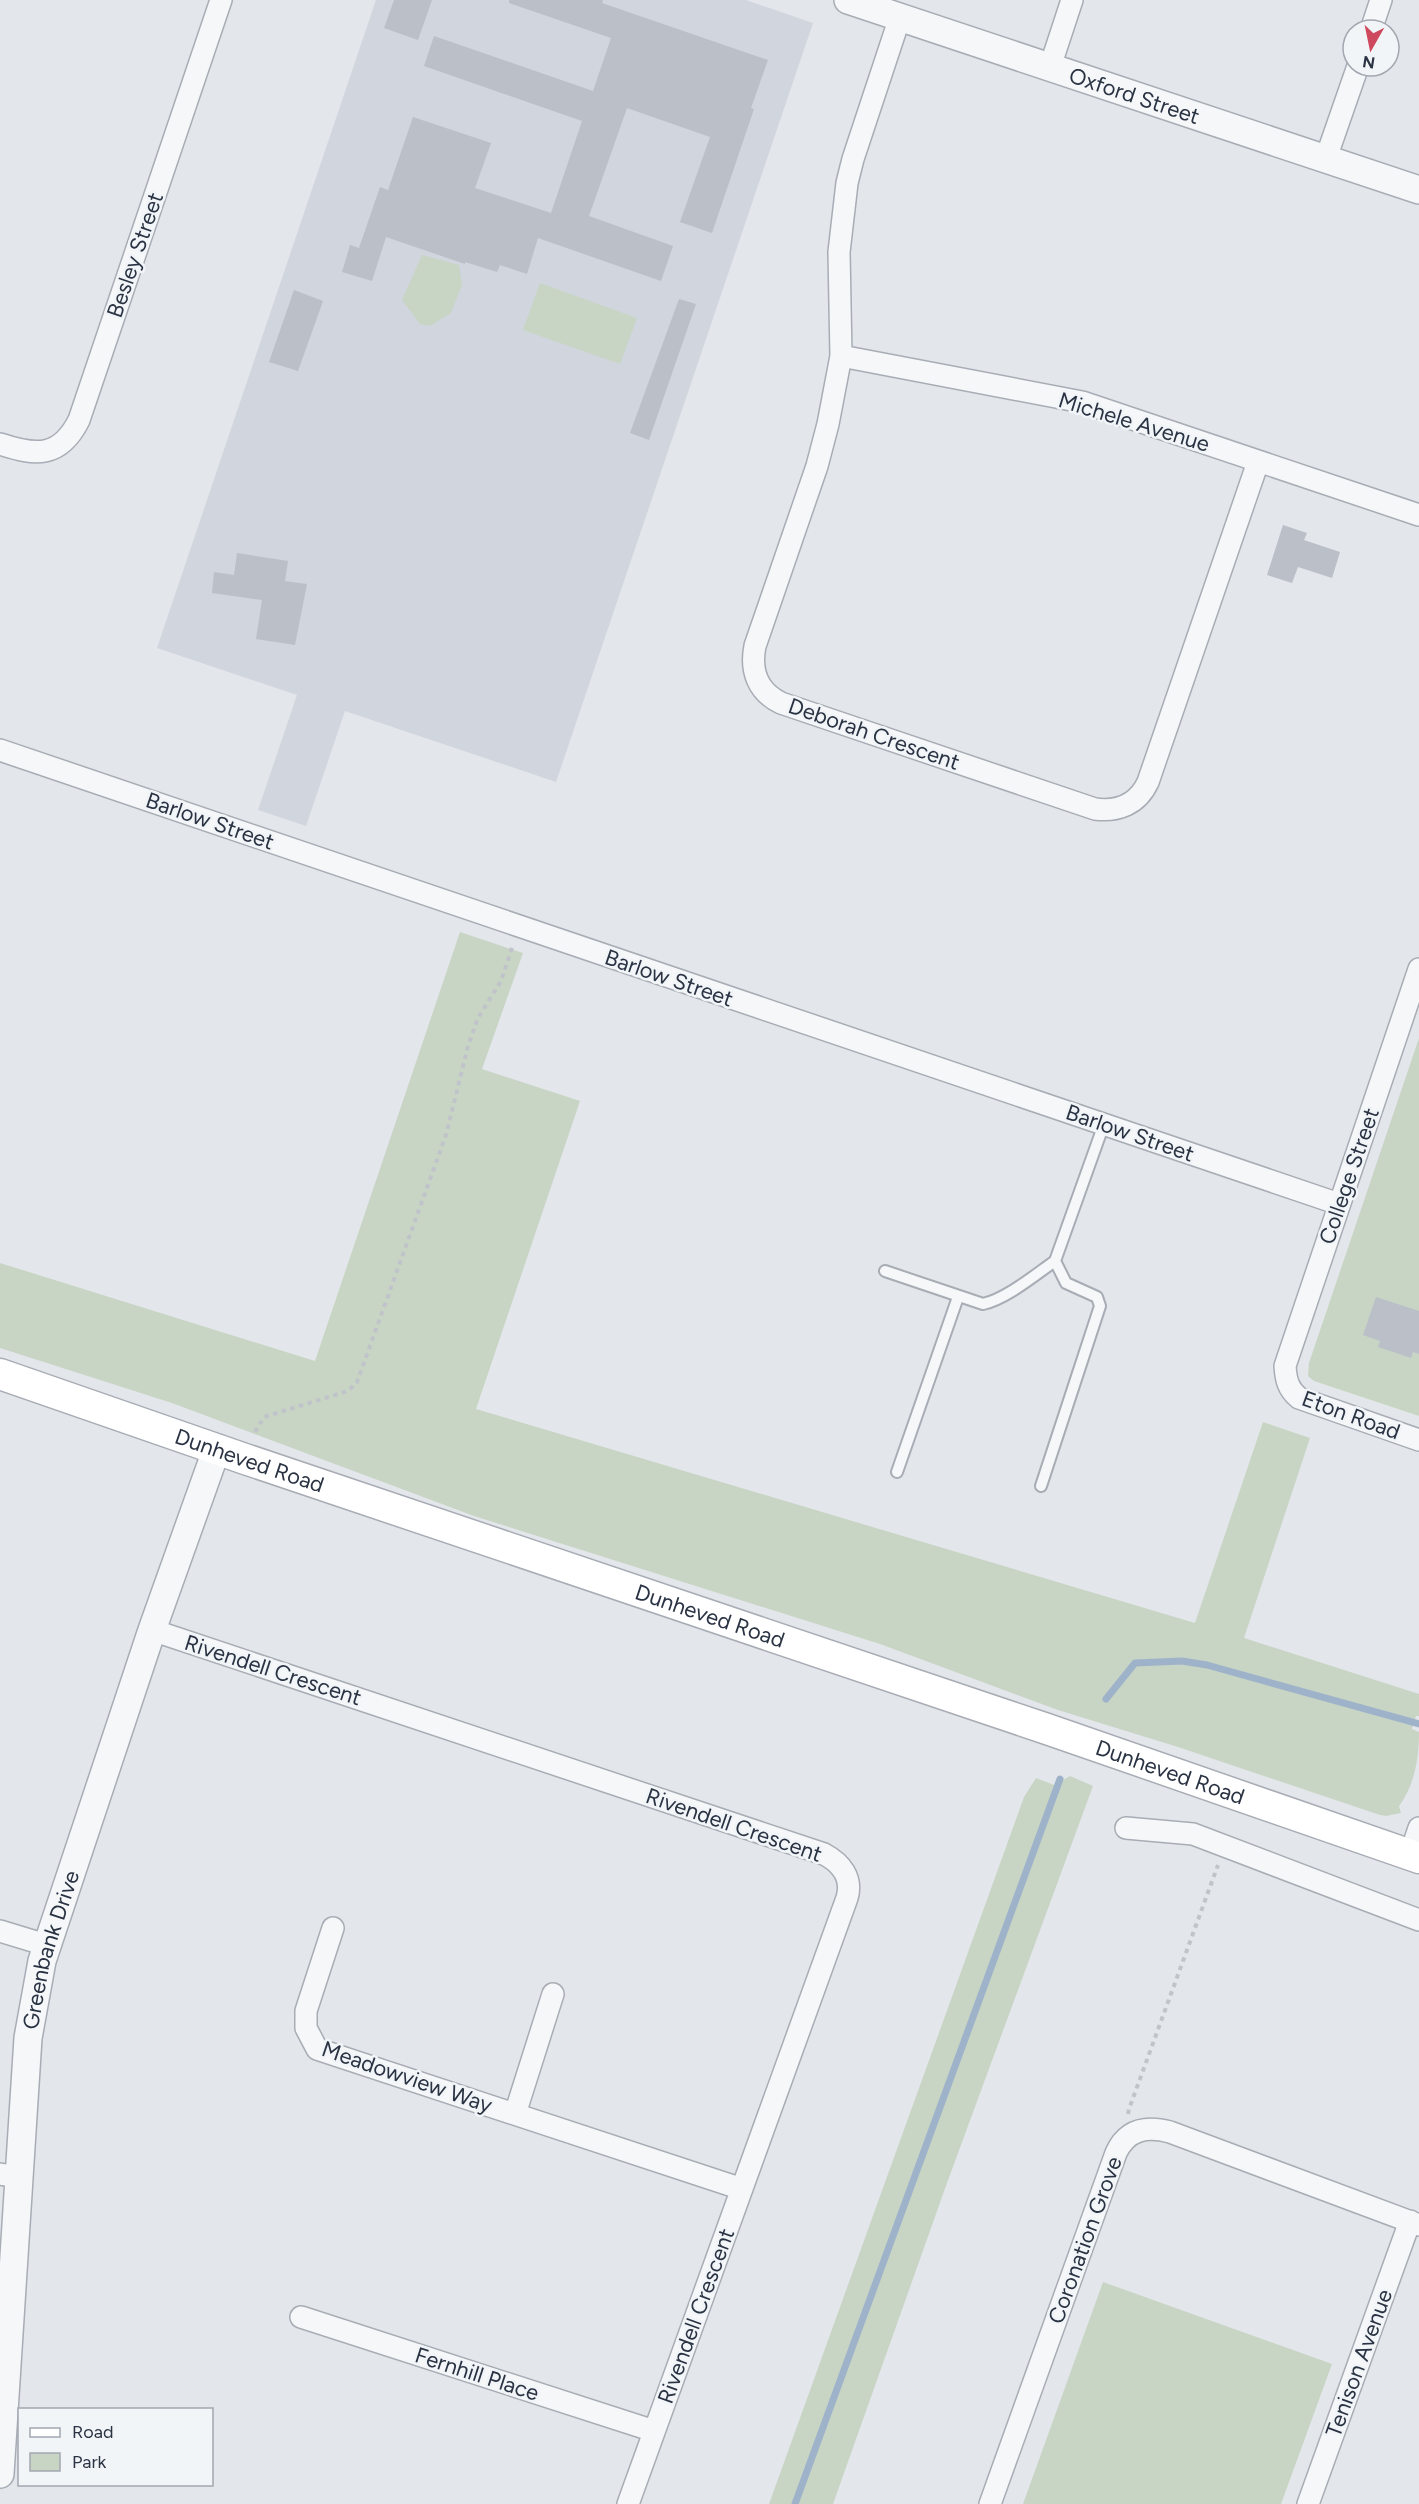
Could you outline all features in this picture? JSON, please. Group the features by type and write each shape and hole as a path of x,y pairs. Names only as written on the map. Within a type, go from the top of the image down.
{"main road":[{"name":"Dunheved Road","path":"0,1374 1047,1729 1416,1847"}],"street":[{"name":"Besley Street","path":"0,444 29,452 41,453 53,450 64,443 79,420 221,0"},
{"name":"Oxford Street","path":"848,0 1419,190"},
{"path":"1050,67 1072,0"},
{"path":"1375,18 1381,0"},
{"name":"Deborah Crescent","path":"900,17 847,183 839,252 841,356 817,466 755,646 754,671 761,687 773,699 781,703 1095,809 1112,810 1126,806 1140,796 1148,782 1258,462"},
{"path":"1326,158 1354,78"},
{"name":"Michele Avenue","path":"841,356 1075,400 1419,515"},
{"name":"Barlow Street","path":"0,750 1339,1204"},
{"name":"College Street","path":"1288,1385 1286,1366 1288,1355 1419,969"},
{"name":"Eton Road","path":"1288,1385 1291,1392 1309,1403 1419,1440"},
{"name":"Greenbank Drive","path":"0,2474 9,2175 34,1999 46,1945 152,1630 217,1448"},
{"name":"Rivendell Crescent","path":"152,1630 824,1854 837,1862 848,1880 848,1894 628,2504"},
{"path":"1126,1828 1193,1834 1419,1920"},
{"name":"Meadowview Way","path":"333,1928 306,2011 306,2028 317,2049 742,2189"},
{"path":"0,1930 46,1945"},
{"name":"Meadowview Way","path":"515,2114 553,1994"},
{"name":"Coronation Grove","path":"990,2504 1116,2153 1126,2137 1140,2129 1150,2128 1170,2132 1414,2223"},
{"name":"Tenison Avenue","path":"1308,2504 1414,2223"},
{"name":"Fernhill Place","path":"301,2317 654,2431"}],"lane":[{"path":"885,1271 978,1304 989,1303 1055,1261 1104,1124"},
{"path":"1041,1486 1100,1306 1097,1297 1066,1283 1055,1261"},
{"path":"897,1472 958,1297"}],"path":[{"path":"255,1432 264,1417 348,1391 357,1382 446,1136 468,1046 478,1018 501,981 519,927"},
{"path":"1128,2117 1221,1857"}],"shaded area":[{"path":"376,0 746,0 813,23 556,782 345,711 306,826 258,810 297,695 157,648"}],"green space":[{"path":"422,255 459,265 462,285 451,313 430,326 420,324 402,300"},
{"path":"540,283 637,318 620,364 523,330"},
{"path":"460,932 523,953 482,1069 580,1101 476,1409 1195,1623 1263,1422 1310,1438 1244,1638 1419,1694 1419,1716 1416,1716 1412,1729 1419,1732 1417,1761 1409,1789 1399,1806 1401,1813 1380,1815 1178,1747 1058,1710 880,1644 474,1516 172,1403 0,1348 0,1263 315,1361"},
{"path":"1419,1038 1419,1416 1314,1381 1308,1376 1309,1363"},
{"path":"1070,1776 1093,1786 947,2183 833,2504 769,2504 1024,1797 1036,1778 1054,1785"},
{"path":"1103,2282 1332,2364 1281,2504 1023,2504"}],"building":[{"path":"394,0 432,0 418,40 384,28"},
{"path":"509,0 603,0 602,3 768,60 712,233 680,222 710,137 627,108 589,216 673,246 661,281 538,238 527,274 500,265 497,272 465,262 465,264 386,237 372,281 342,272 350,245 359,248 380,187 388,190 413,117 491,143 475,188 551,213 582,121 424,66 434,36 593,91 611,38 509,3"},
{"path":"294,290 323,301 298,371 269,362"},
{"path":"679,299 696,304 649,440 630,433"},
{"path":"1283,525 1307,533 1304,540 1340,552 1332,578 1298,567 1292,583 1267,575"},
{"path":"237,553 288,561 285,581 307,584 295,645 256,639 262,600 212,593 214,572 234,575"},
{"path":"1376,1297 1419,1311 1419,1354 1413,1352 1411,1358 1378,1347 1380,1341 1363,1335"}],"waterway":[{"path":"1106,1699 1135,1663 1182,1661 1207,1665 1419,1724"},
{"path":"795,2504 1060,1779"}]}
